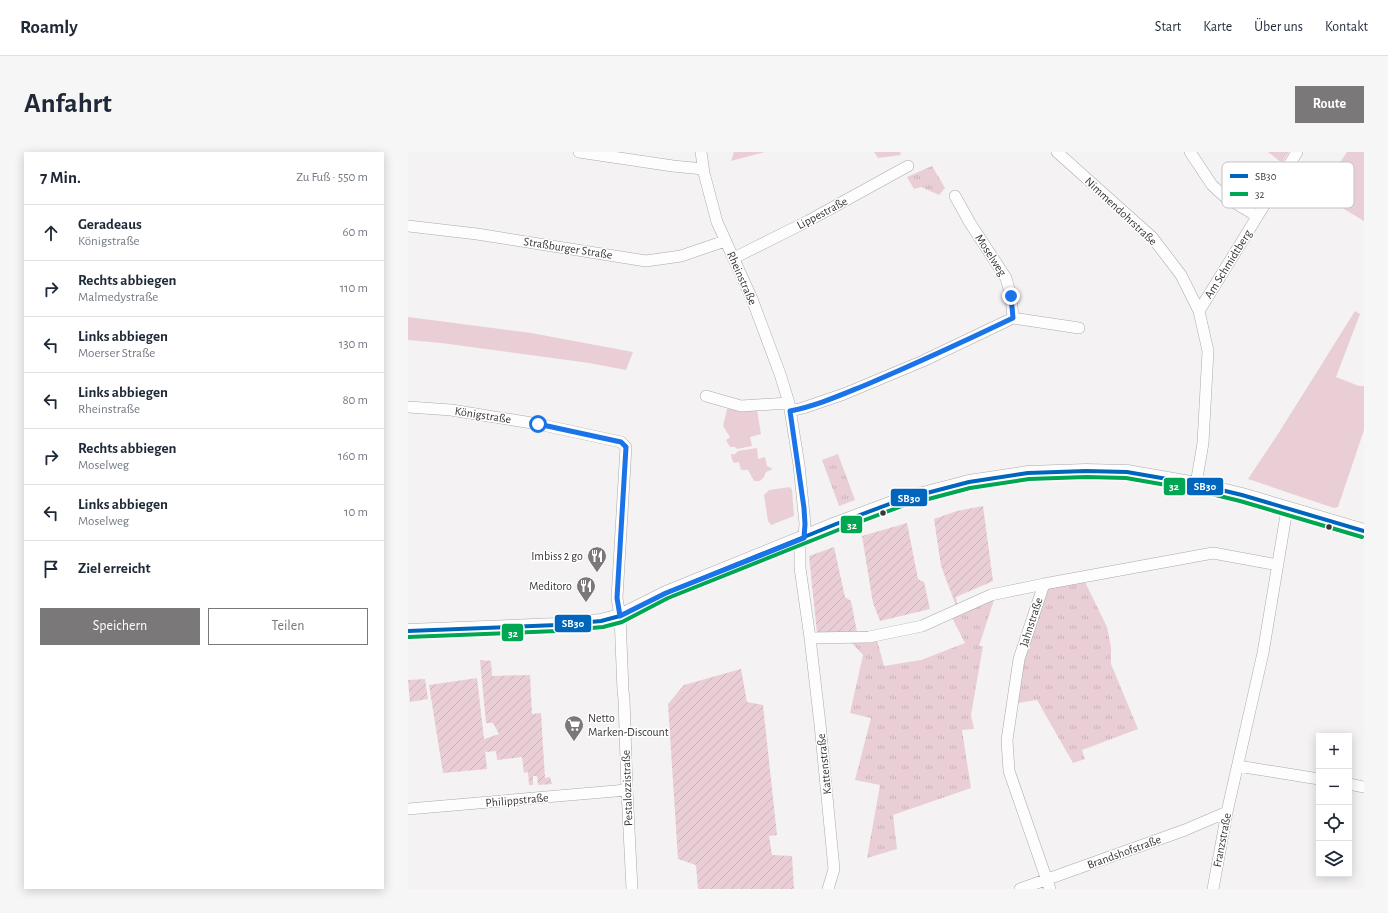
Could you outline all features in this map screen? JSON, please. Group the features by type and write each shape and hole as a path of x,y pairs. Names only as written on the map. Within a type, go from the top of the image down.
{"street":[{"path":"579,152 703,169"},
{"name":"Rheinstraße","path":"700,152 717,222 755,306 780,374 789,407 804,508 804,538"},
{"name":"Nimmendohrstraße","path":"1057,152 1152,237 1182,275 1198,311 1208,351 1203,443 1196,484"},
{"name":"Am Schmidtberg","path":"1190,152 1212,185 1222,193"},
{"name":"Am Schmidtberg","path":"1291,162 1297,152"},
{"name":"Lippestraße","path":"734,258 808,221 908,166"},
{"name":"Moselweg","path":"955,196 970,223 1006,278 1011,296 1013,318"},
{"name":"Am Schmidtberg","path":"1244,208 1257,216"},
{"name":"Am Schmidtberg","path":"1198,311 1262,208"},
{"name":"Straßburger Straße","path":"408,226 485,236 646,261 681,256 725,241"},
{"path":"706,396 741,406 803,408 844,394 922,361 1013,318 1079,328"},
{"name":"Königstraße","path":"408,407 451,410 538,424 621,442 626,447"},
{"name":"Pestalozzistraße","path":"626,447 617,598 620,616 632,889"},
{"path":"408,631 557,625 601,621 620,616 666,593 900,500 969,482 1028,473 1086,471 1127,472 1196,484 1242,495 1364,531"},
{"name":"Franzstraße","path":"1213,889 1227,812 1263,653 1287,509"},
{"name":"Kattenstraße","path":"804,538 800,546 800,568 810,638 834,868 828,889"},
{"name":"Jahnstraße","path":"1049,884 1009,771 1007,740 1019,659 1044,584 1213,553 1278,565"},
{"path":"810,638 869,637 922,626 992,596 1044,584"},
{"path":"1238,766 1316,779"},
{"path":"1352,785 1364,787"},
{"name":"Philippstraße","path":"408,809 627,790"},
{"name":"Brandshofstraße","path":"1020,889 1049,884 1227,812"}],"green space":[{"path":"734,152 765,152 731,161"},
{"path":"874,152 900,152 901,155 878,158"},
{"path":"1268,152 1289,152 1283,162"},
{"path":"1347,152 1364,152 1364,221 1342,208 1354,208 1354,162 1340,162"},
{"path":"932,166 945,188 939,195 921,187 914,189 907,177"},
{"path":"1355,311 1360,314 1336,377 1359,386 1364,386 1364,430 1338,507 1334,508 1248,479 1278,434"},
{"path":"408,317 531,333 633,352 626,370 589,363 408,340"},
{"path":"727,409 757,410 761,434 750,437 752,446 737,449 735,447 730,447 726,440 730,437 723,426"},
{"path":"757,448 758,459 765,457 767,466 773,469 766,472 760,481 754,481 748,470 741,470 739,462 734,463 731,454 735,454 738,451"},
{"path":"838,454 855,500 839,506 822,460"},
{"path":"790,487 792,490 794,516 771,525 768,521 764,495 769,490"},
{"path":"983,506 993,581 956,597 958,611 941,566 934,519 957,511"},
{"path":"907,523 918,579 924,582 930,609 880,621 873,603 862,536"},
{"path":"834,547 845,597 851,601 858,637 817,633 809,556"},
{"path":"1085,582 1107,627 1111,647 1111,664 1138,729 1082,750 1085,759 1073,763 1037,700 1012,704 1042,589"},
{"path":"996,594 979,646 983,646 971,715 974,729 962,730 971,788 893,815 897,849 867,858 880,785 855,780 871,718 850,713 863,655 851,642 877,640 884,666 921,660 965,643 950,614"},
{"path":"480,660 491,661 492,676 530,675 532,714 541,713 545,778 550,777 552,784 538,785 537,776 533,776 533,785 529,785 528,772 524,773 522,757 497,760 496,751 486,752 485,750 487,769 443,773 429,685 477,678 484,739 499,734 493,723 486,723"},
{"path":"741,669 747,702 763,705 777,835 769,836 772,855 792,856 794,889 698,889 696,865 678,859 668,704 684,685"},
{"path":"425,679 428,699 410,702 408,680"}],"transit line":[{"name":"SB30","path":"408,631 557,625 601,621 620,616 666,593 836,524 900,500 969,482 1028,473 1086,471 1127,472 1196,484 1242,495 1364,531"},
{"name":"32","path":"408,637 557,631 603,627 622,622 668,598 902,506 970,488 1029,479 1086,477 1126,478 1195,490 1240,501 1362,537"}],"place":[{"name":"Imbiss 2 go","path":"597,573"},
{"name":"Meditoro","path":"586,603"},
{"name":"Netto Marken-Discount","path":"574,742"}],"route":[{"path":"538,424 621,442 626,447 617,598 620,616 666,593 804,538 804,508 790,411 844,394 922,361 1013,318 1011,296"}]}
